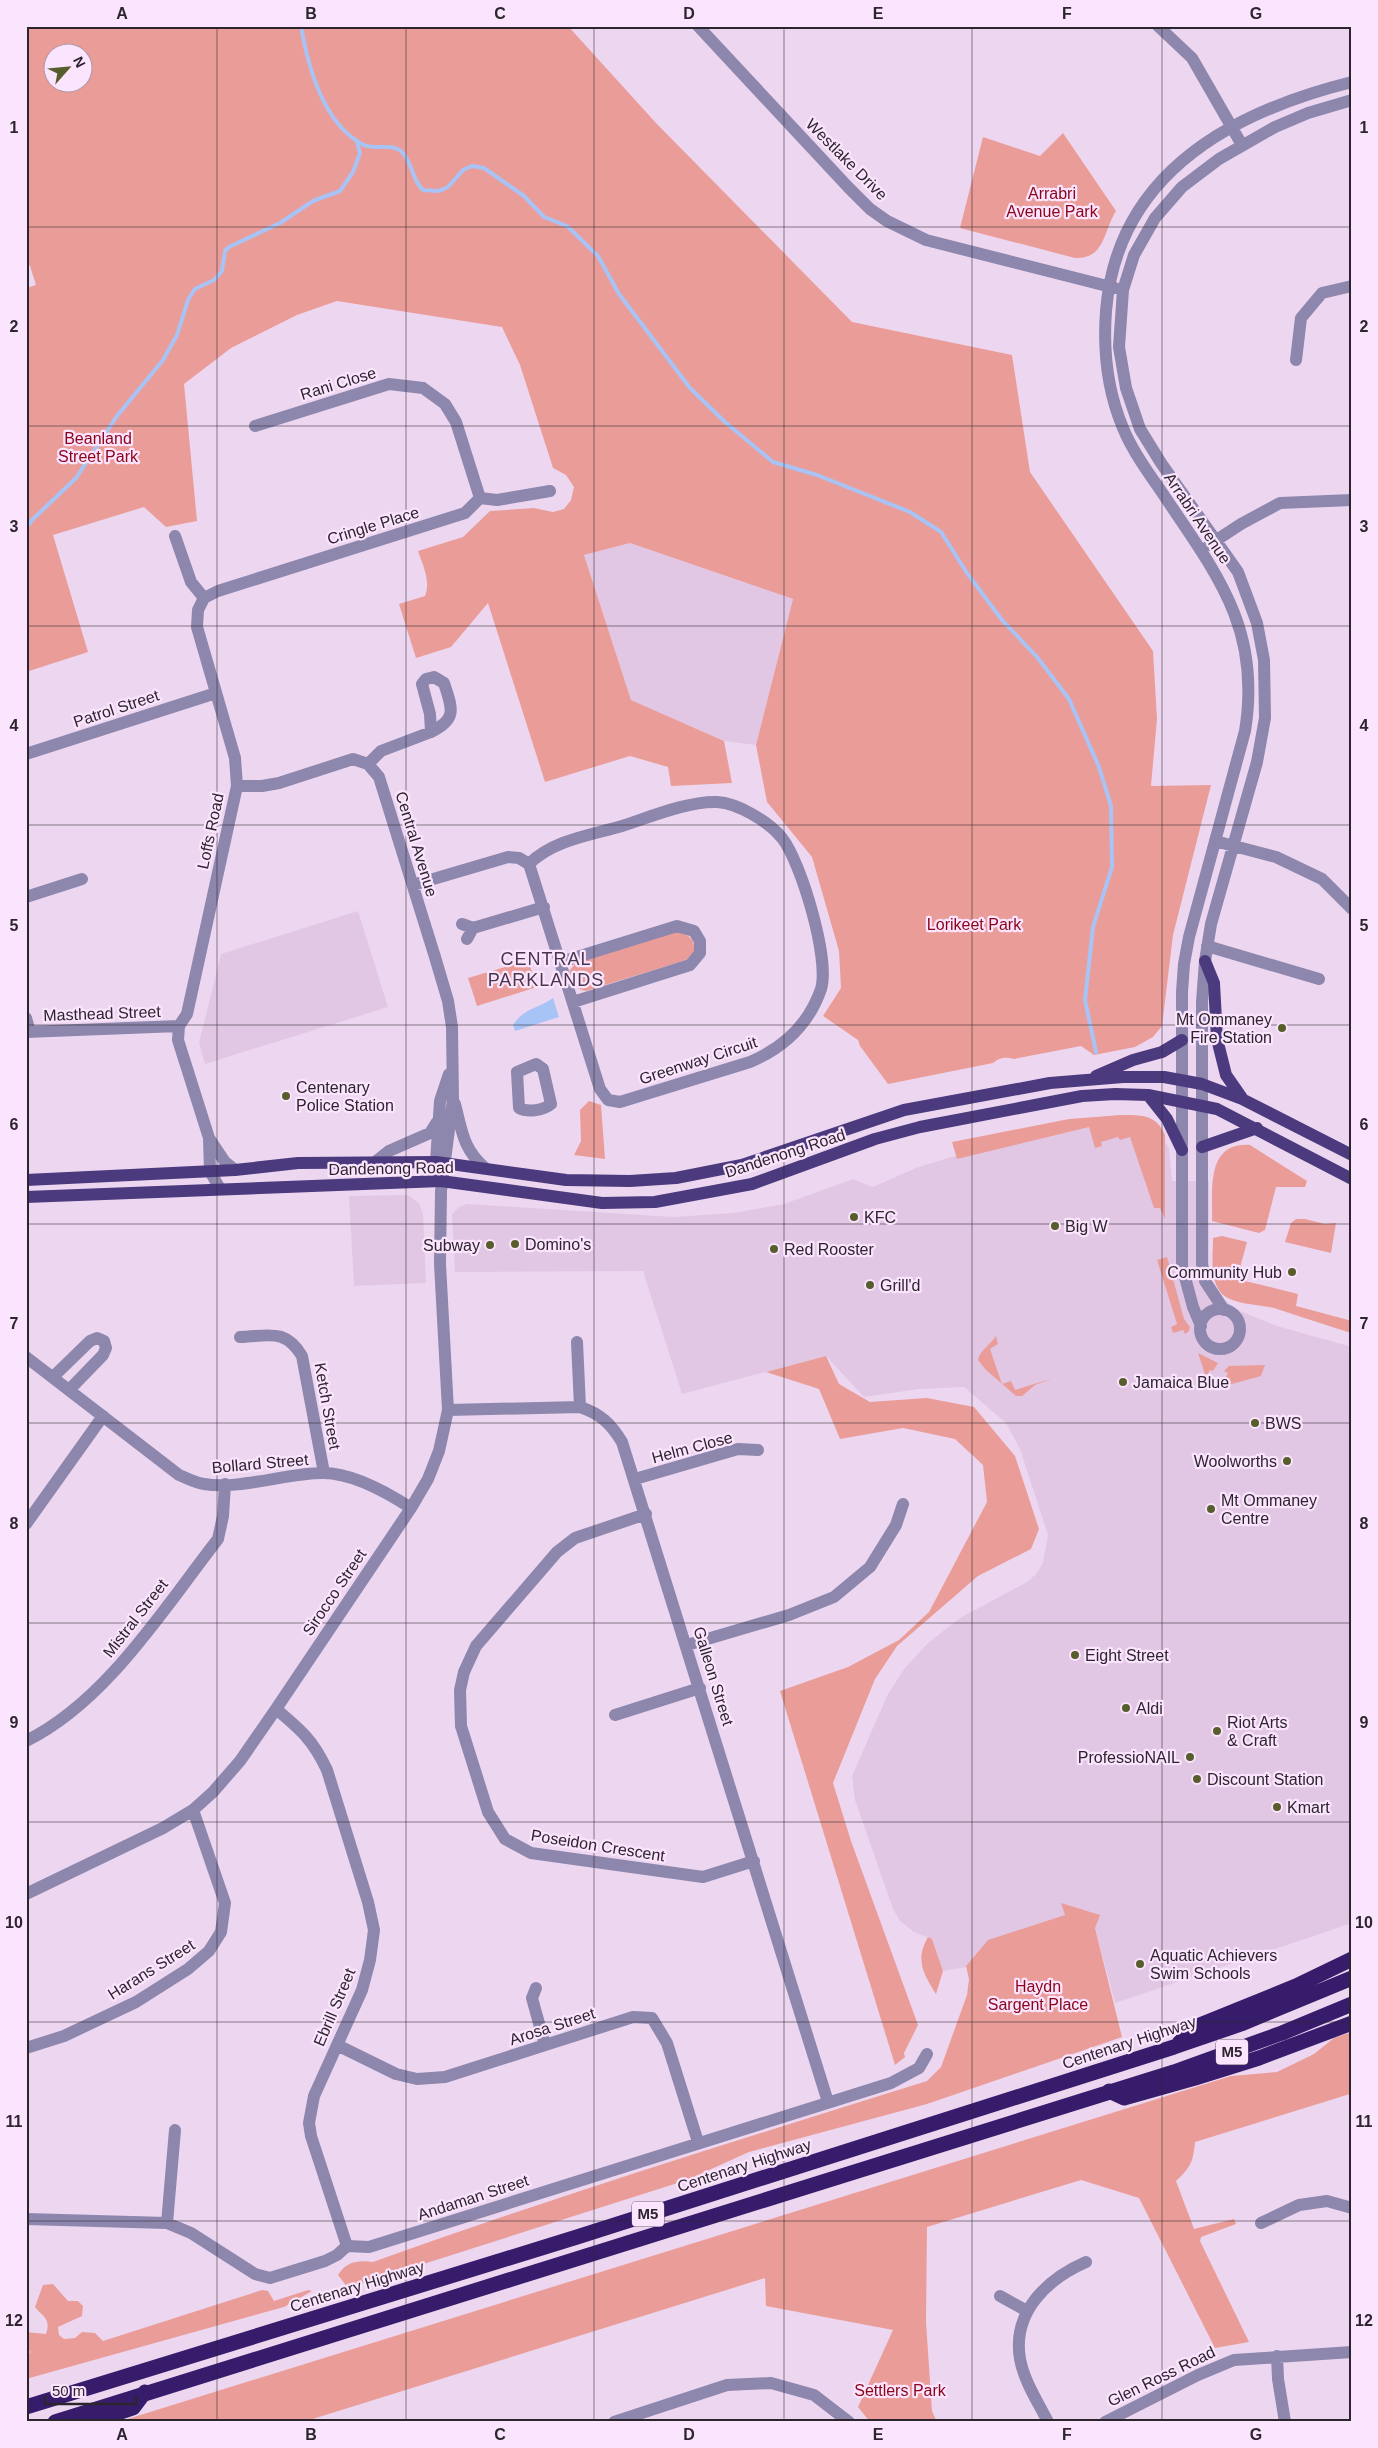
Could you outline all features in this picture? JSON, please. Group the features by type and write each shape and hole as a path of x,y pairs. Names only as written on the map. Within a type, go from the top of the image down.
{"highway":[{"path":"1174,2047 1196,2027 1296,1986 1352,1959"},
{"name":"Centenary Highway","path":"26,2407 586,2234 1174,2047 1250,2021 1352,1978"},
{"name":"M5","path":"55,2422 145,2392 672,2230 1228,2053 1352,2004"},
{"path":"1109,2091 1124,2098 1260,2058 1352,2023"},
{"path":"91,2422 133,2408 145,2392"}],"main road":[{"path":"1205,961 1214,982 1217,1039 1226,1075 1242,1099"},
{"path":"1089,1079 1133,1060 1162,1052 1182,1040"},
{"name":"Dandenong Road","path":"26,1180 236,1170 298,1163 441,1162 566,1180 630,1181 683,1177 742,1165 904,1110 1050,1083 1089,1079 1164,1077 1202,1084 1242,1099 1352,1155"},
{"path":"1148,1095 1167,1119 1182,1150"},
{"name":"Dandenong Road","path":"26,1198 441,1181 602,1203 655,1202 752,1184 875,1139 920,1127 1082,1096 1148,1095 1218,1108 1352,1178"},
{"path":"1202,1146 1257,1128"}],"street":[{"name":"Westlake Drive","path":"698,26 848,187 870,209 887,221 926,240 1123,290"},
{"path":"1158,26 1192,58 1242,145"},
{"name":"Arrabri Avenue","path":"1200,1326 1182,1266 1182,992 1189,937 1245,731 1249,681 1242,635 1232,605 1201,551 1131,446 1114,404 1109,384 1105,350 1108,285 1119,247 1136,212 1155,186 1188,156 1231,128 1279,105 1352,82"},
{"name":"Arrabri Avenue","path":"1224,1310 1205,1282 1202,1264 1202,1002 1205,961 1211,924 1257,762 1265,718 1264,660 1257,623 1244,584 1216,540 1161,463 1140,429 1126,388 1119,347 1123,290 1134,255 1155,218 1182,186 1242,145 1292,120 1352,100"},
{"path":"1296,360 1300,318 1322,293 1352,286"},
{"name":"Rani Close","path":"255,426 389,384 423,388 445,404 456,422 480,498"},
{"path":"480,498 497,500 550,491"},
{"name":"Cringle Place","path":"204,598 218,591 465,513 480,498"},
{"path":"1201,551 1216,540 1280,503 1352,500"},
{"path":"175,536 191,582 204,598"},
{"name":"Loffs Road","path":"179,1026 187,1014 237,786 235,758 196,627 198,610 204,598"},
{"name":"Patrol Street","path":"26,754 216,693"},
{"path":"237,786 262,786 279,783 352,759 368,764 381,751 431,732"},
{"name":"Central Avenue","path":"368,764 379,777 448,1001 452,1027 451,1069 453,1099 467,1147 472,1157 485,1168"},
{"name":"Greenway Circuit","path":"718,802 753,814 781,838 797,864 822,956 821,987 811,1011 791,1038 768,1054 750,1062 620,1102 608,1100 600,1089 544,907 529,864 548,848 667,812 718,802"},
{"path":"1215,841 1276,857 1322,879 1352,909"},
{"path":"412,885 508,857 519,858 529,864"},
{"path":"26,896 82,880"},
{"path":"467,930 544,907"},
{"path":"561,962 677,926 694,931 700,941 700,953 690,965 573,1002"},
{"path":"1208,946 1319,979"},
{"path":"26,1018 28,1032"},
{"path":"179,1026 178,1040 209,1138 210,1171 220,1189"},
{"name":"Masthead Street","path":"28,1032 179,1026"},
{"name":"Central Avenue","path":"441,1181 438,1122 440,1101 451,1069"},
{"name":"Central Avenue","path":"441,1162 453,1099"},
{"path":"374,1163 389,1151 430,1133 438,1122"},
{"path":"209,1138 226,1162 236,1170"},
{"name":"Sirocco Street","path":"26,1894 163,1828 193,1810 213,1792 240,1761 411,1508 428,1478 439,1451 448,1410 440,1264 441,1181"},
{"path":"1218,1309 1224,1310 1235,1316 1240,1333 1234,1344 1223,1349 1211,1347 1202,1338 1200,1326 1208,1314 1218,1309"},
{"name":"Ketch Street","path":"240,1337 283,1336 296,1346 302,1356 324,1473"},
{"path":"54,1376 90,1341 97,1338 104,1341 106,1348 103,1355 70,1388"},
{"path":"577,1342 580,1407"},
{"name":"Bollard Street","path":"26,1357 70,1388 179,1475 204,1484 225,1484 324,1473 359,1481 385,1491 411,1508"},
{"name":"Galleon Street","path":"448,1410 580,1407 595,1412 611,1424 622,1442 687,1645 828,2102"},
{"path":"26,1524 103,1416"},
{"name":"Helm Close","path":"635,1479 738,1450 758,1450"},
{"name":"Mistral Street","path":"26,1740 50,1729 96,1691 218,1539 223,1516 225,1484"},
{"path":"687,1645 789,1615 834,1597 870,1567 896,1525 903,1504"},
{"name":"Poseidon Crescent","path":"646,1514 575,1538 557,1552 476,1646 464,1672 459,1707 464,1734 488,1812 495,1826 505,1839 518,1848 531,1853 703,1877 754,1861"},
{"path":"615,1715 700,1688"},
{"name":"Ebrill Street","path":"276,1709 308,1736 319,1752 327,1770 368,1902 374,1930 370,1960 362,1990 314,2096 309,2123 311,2136 347,2246"},
{"name":"Harans Street","path":"26,2048 64,2036 136,2002 188,1969 209,1951 221,1932 224,1903 193,1810"},
{"path":"536,1988 532,1998 545,2045"},
{"name":"Arosa Street","path":"337,2045 396,2074 417,2079 446,2077 633,2017 652,2018 667,2043 698,2142"},
{"name":"Andaman Street","path":"347,2246 369,2247 904,2077 919,2068 927,2054"},
{"path":"167,2224 175,2130"},
{"path":"1261,2223 1299,2205 1327,2201 1352,2208"},
{"path":"26,2219 167,2224 192,2233 254,2274 270,2278 325,2261 337,2255 347,2246"},
{"path":"1048,2422 1028,2382 1020,2358 1021,2333 1028,2311 1043,2288 1065,2272 1086,2262"},
{"path":"1000,2296 1028,2311"},
{"name":"Glen Ross Road","path":"1105,2422 1220,2365 1234,2360 1352,2352"},
{"path":"1277,2356 1278,2379 1286,2422"},
{"path":"614,2422 639,2418 726,2385 771,2383 814,2395 849,2422"}],"shaded area":[{"path":"630,543 793,599 756,745 724,741 631,700 584,555"},
{"path":"358,911 388,1007 205,1064 199,1043 221,954"},
{"name":"Mt Ommaney Centre","path":"1123,1119 1156,1127 1169,1148 1172,1181 1209,1181 1209,1273 1211,1281 1224,1300 1240,1311 1277,1326 1352,1347 1352,1923 1115,2003 1095,1928 967,1967 943,1971 932,1939 914,1932 900,1921 893,1909 855,1800 852,1776 887,1696 904,1669 929,1642 960,1618 1027,1582 1037,1573 1043,1562 1048,1535 1020,1449 1006,1423 964,1387 920,1389 864,1397 826,1356 682,1394 643,1271 455,1272 452,1214 459,1207 467,1204 674,1217 733,1213 784,1204 853,1179 873,1187 916,1168 1039,1130"},
{"path":"408,1195 419,1203 423,1214 426,1283 354,1286 349,1196"}],"green space":[{"path":"26,26 568,26 656,123 852,322 1012,355 1030,472 1153,651 1157,719 1151,786 1211,785 1173,935 1162,1026 1153,1037 1135,1047 1094,1055 1081,1046 1014,1059 1003,1058 993,1063 888,1084 860,1046 858,1040 823,1016 841,988 839,951 812,857 767,802 756,745 793,599 630,543 584,555 631,700 724,741 732,783 671,786 668,767 630,756 545,782 488,603 451,647 416,658 399,604 425,596 427,579 418,551 463,537 490,511 534,508 553,512 564,509 571,500 574,487 566,475 553,468 520,365 502,327 337,301 297,315 231,348 184,384 197,521 166,527 144,507 53,535 88,652 26,672 26,288 36,285 30,266 26,261 26,124 29,123 26,114"},
{"name":"Arrabri Avenue Park","path":"1063,133 1116,211 1098,249 1085,257 1075,258 960,228 983,137 1040,156"},
{"path":"677,931 688,936 694,943 694,952 686,960 586,991 578,989 572,981 570,970 576,963"},
{"path":"528,960 537,987 477,1006 468,978"},
{"path":"589,1101 601,1105 605,1159 574,1155 581,1141 580,1110"},
{"path":"1121,1115 1141,1116 1152,1119 1165,1135 1165,1219 1160,1208 1154,1208 1130,1137 1120,1140 1118,1137 1101,1142 1102,1146 1095,1148 1089,1127 957,1159 952,1142 1069,1119"},
{"path":"1250,1145 1307,1181 1305,1187 1276,1187 1265,1230 1259,1233 1212,1221 1214,1171 1218,1160 1225,1151 1235,1146"},
{"path":"1296,1219 1305,1219 1325,1224 1336,1223 1331,1253 1285,1242 1291,1223"},
{"path":"1222,1236 1247,1242 1237,1279 1298,1294 1296,1306 1352,1321 1351,1333 1274,1308 1246,1304 1227,1298 1218,1288 1213,1275 1213,1238"},
{"path":"1167,1257 1184,1319 1190,1327 1189,1331 1185,1334 1183,1330 1173,1333 1171,1327 1177,1324 1157,1260"},
{"path":"996,1336 998,1344 990,1349 1002,1384 978,1360 983,1350"},
{"path":"1198,1353 1218,1363 1213,1371 1210,1370 1206,1377"},
{"path":"826,1356 839,1384 870,1402 927,1398 974,1407 1015,1456 1039,1529 1031,1549 978,1576 897,1646 875,1679 833,1783 851,1841 918,2025 904,2053 905,2057 895,2065 780,1691 848,1667 899,1640 929,1612 987,1502 983,1465 955,1439 903,1428 840,1439 819,1389 766,1372"},
{"path":"1265,1365 1261,1376 1221,1387 1228,1373 1224,1371 1229,1366"},
{"path":"1053,1378 1035,1385 1022,1396 1016,1396 1002,1384 1011,1381 1015,1390"},
{"name":"Haydn Sargent Place","path":"1061,1903 1100,1915 1095,1928 1122,2037 927,2104 749,2152 687,2180 348,2288 338,2275 345,2267 353,2263 362,2261 373,2262 580,2191 927,2081 941,2067 967,1995 969,1979 966,1966 988,1940 1065,1915"},
{"path":"928,1937 932,1939 943,1971 936,1994 924,1973 921,1960"},
{"name":"Settlers Park","path":"1352,2032 1352,2097 1350,2094 1195,2142 1190,2164 1176,2181 1194,2229 1234,2219 1236,2224 1201,2237 1200,2241 1249,2342 1215,2348 1139,2198 1081,2180 927,2227 926,2322 932,2411 937,2422 870,2422 858,2407 893,2330 766,2306 765,2278 303,2422 118,2422 1231,2076 1277,2072 1314,2054 1334,2038"},
{"path":"53,2284 68,2301 78,2301 83,2306 82,2316 58,2327 59,2335 64,2339 75,2338 82,2332 95,2333 103,2341 262,2290 268,2291 274,2301 308,2290 312,2291 284,2307 26,2379 26,2357 30,2352 26,2347 26,2332 46,2334 47,2322 35,2307 43,2285"}],"water":[{"path":"553,998 559,1017 515,1031 513,1025 522,1015"}],"waterway":[{"path":"301,26 308,59 320,93 338,124 350,136 364,145 393,147 401,151 408,160 416,181 423,190 439,191 448,187 463,170 472,166 484,168 524,196 544,217 567,226 598,256 619,294 690,388 725,422 773,462 817,475 910,512 941,532 967,573 1002,620 1037,657 1069,699 1099,767 1111,806 1112,867 1093,927 1085,1000 1096,1052"},
{"path":"26,528 76,478 117,416 163,360 177,335 188,300 195,289 214,280 222,271 225,251 229,247 280,223 313,201 340,191 353,172 360,153 357,142"}],"place":[{"name":"Mt Ommaney Fire Station","path":"1282,1028"},
{"name":"Centenary Police Station","path":"286,1096"},
{"name":"KFC","path":"854,1217"},
{"name":"Big W","path":"1055,1226"},
{"name":"Domino's","path":"515,1244"},
{"name":"Subway","path":"490,1245"},
{"name":"Red Rooster","path":"774,1249"},
{"name":"Community Hub","path":"1292,1272"},
{"name":"Grill'd","path":"870,1285"},
{"name":"Jamaica Blue","path":"1123,1382"},
{"name":"BWS","path":"1255,1423"},
{"name":"Woolworths","path":"1287,1461"},
{"name":"Mt Ommaney Centre","path":"1211,1509"},
{"name":"Eight Street","path":"1075,1655"},
{"name":"Aldi","path":"1126,1708"},
{"name":"Riot Arts & Craft","path":"1217,1731"},
{"name":"ProfessioNAIL","path":"1190,1757"},
{"name":"Discount Station","path":"1197,1779"},
{"name":"Kmart","path":"1277,1807"},
{"name":"Aquatic Achievers Swim Schools","path":"1140,1964"}],"district":[{"name":"CENTRAL PARKLANDS","path":"546,970"}],"park label":[{"name":"Beanland Street Park","path":"98,447"},
{"name":"Lorikeet Park","path":"974,924"}]}
